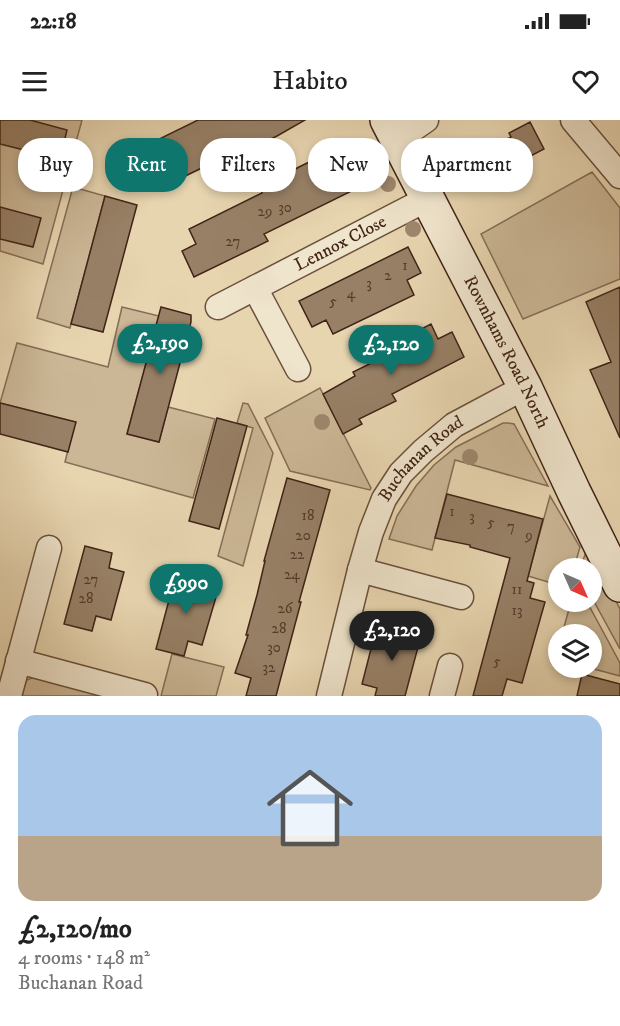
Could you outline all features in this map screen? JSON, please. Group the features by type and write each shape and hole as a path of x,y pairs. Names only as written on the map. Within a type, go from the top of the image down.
{"street":[{"path":"392,130 426,120"},
{"path":"573,120 620,176"},
{"name":"Rownhams Road North","path":"392,130 525,387 620,585"},
{"name":"Lennox Close","path":"218,307 428,200"},
{"path":"255,288 298,369"},
{"name":"Buchanan Road","path":"329,696 371,532 384,499 400,473 454,425 525,387"},
{"path":"9,696 50,548"},
{"path":"360,570 461,597"},
{"path":"18,661 145,695"},
{"path":"442,696 450,666"}],"shaded area":[{"path":"0,120 82,120 77,138 18,138 18,192 62,192 43,264 0,251"},
{"path":"592,172 620,208 620,279 523,319 481,234"},
{"path":"72,192 91,192 105,196 70,328 37,318"},
{"path":"122,307 159,316 127,434 159,442 168,407 215,419 193,498 65,462 75,422 0,403 17,343 108,367"},
{"path":"320,388 370,490 290,471 265,418"},
{"path":"243,403 248,404 273,453 243,566 218,556 253,428 237,423"},
{"path":"503,423 514,424 548,486 455,460 432,550 389,539 397,516 416,486 434,465 456,447"},
{"path":"550,496 580,547 577,558 548,558 548,582 528,576"},
{"path":"588,547 594,558 584,558"},
{"path":"602,574 620,609 620,649 600,612 602,612"},
{"path":"568,612 592,612 599,624 565,624"},
{"path":"602,630 620,663 620,676 602,671"},
{"path":"172,654 224,667 216,696 161,696"},
{"path":"38,675 114,696 19,696 27,680"}],"building":[{"path":"0,120 30,120 67,130 65,138 18,138 18,148 0,144"},
{"path":"198,120 305,120 273,138 200,138 200,169 188,175 188,138 161,138"},
{"path":"530,122 544,149 533,155 533,138 509,138 511,137 509,133"},
{"path":"308,163 308,192 350,192 264,234 268,241 194,277 182,251 196,244 189,229 262,192 296,192 296,169"},
{"path":"105,196 137,205 103,332 71,324"},
{"path":"0,207 41,218 33,247 0,239"},
{"path":"408,247 421,273 407,280 414,295 333,334 326,320 312,327 299,301"},
{"path":"620,287 620,438 590,370 611,362 586,302"},
{"path":"161,307 191,315 191,322 159,442 127,434"},
{"path":"431,324 438,339 452,332 464,357 392,394 396,401 359,419 362,424 343,434 323,394 355,376 353,372 390,354 386,347"},
{"path":"0,403 76,422 68,452 0,434"},
{"path":"217,418 247,426 219,529 189,521"},
{"path":"287,478 330,490 276,696 246,696 251,678 235,673 248,635 246,635 264,561"},
{"path":"447,494 543,519 527,581 534,583 530,598 545,602 522,683 507,679 502,696 473,696 510,558 470,547 470,545 435,538"},
{"path":"85,546 112,553 109,568 124,572 111,620 96,616 92,631 64,624"},
{"path":"177,570 205,578 201,593 216,597 202,645 188,641 184,656 156,649"},
{"path":"394,625 422,632 405,696 375,696 377,688 362,684 374,636 390,640"},
{"path":"581,678 597,678 620,684 620,696 577,696"}]}
